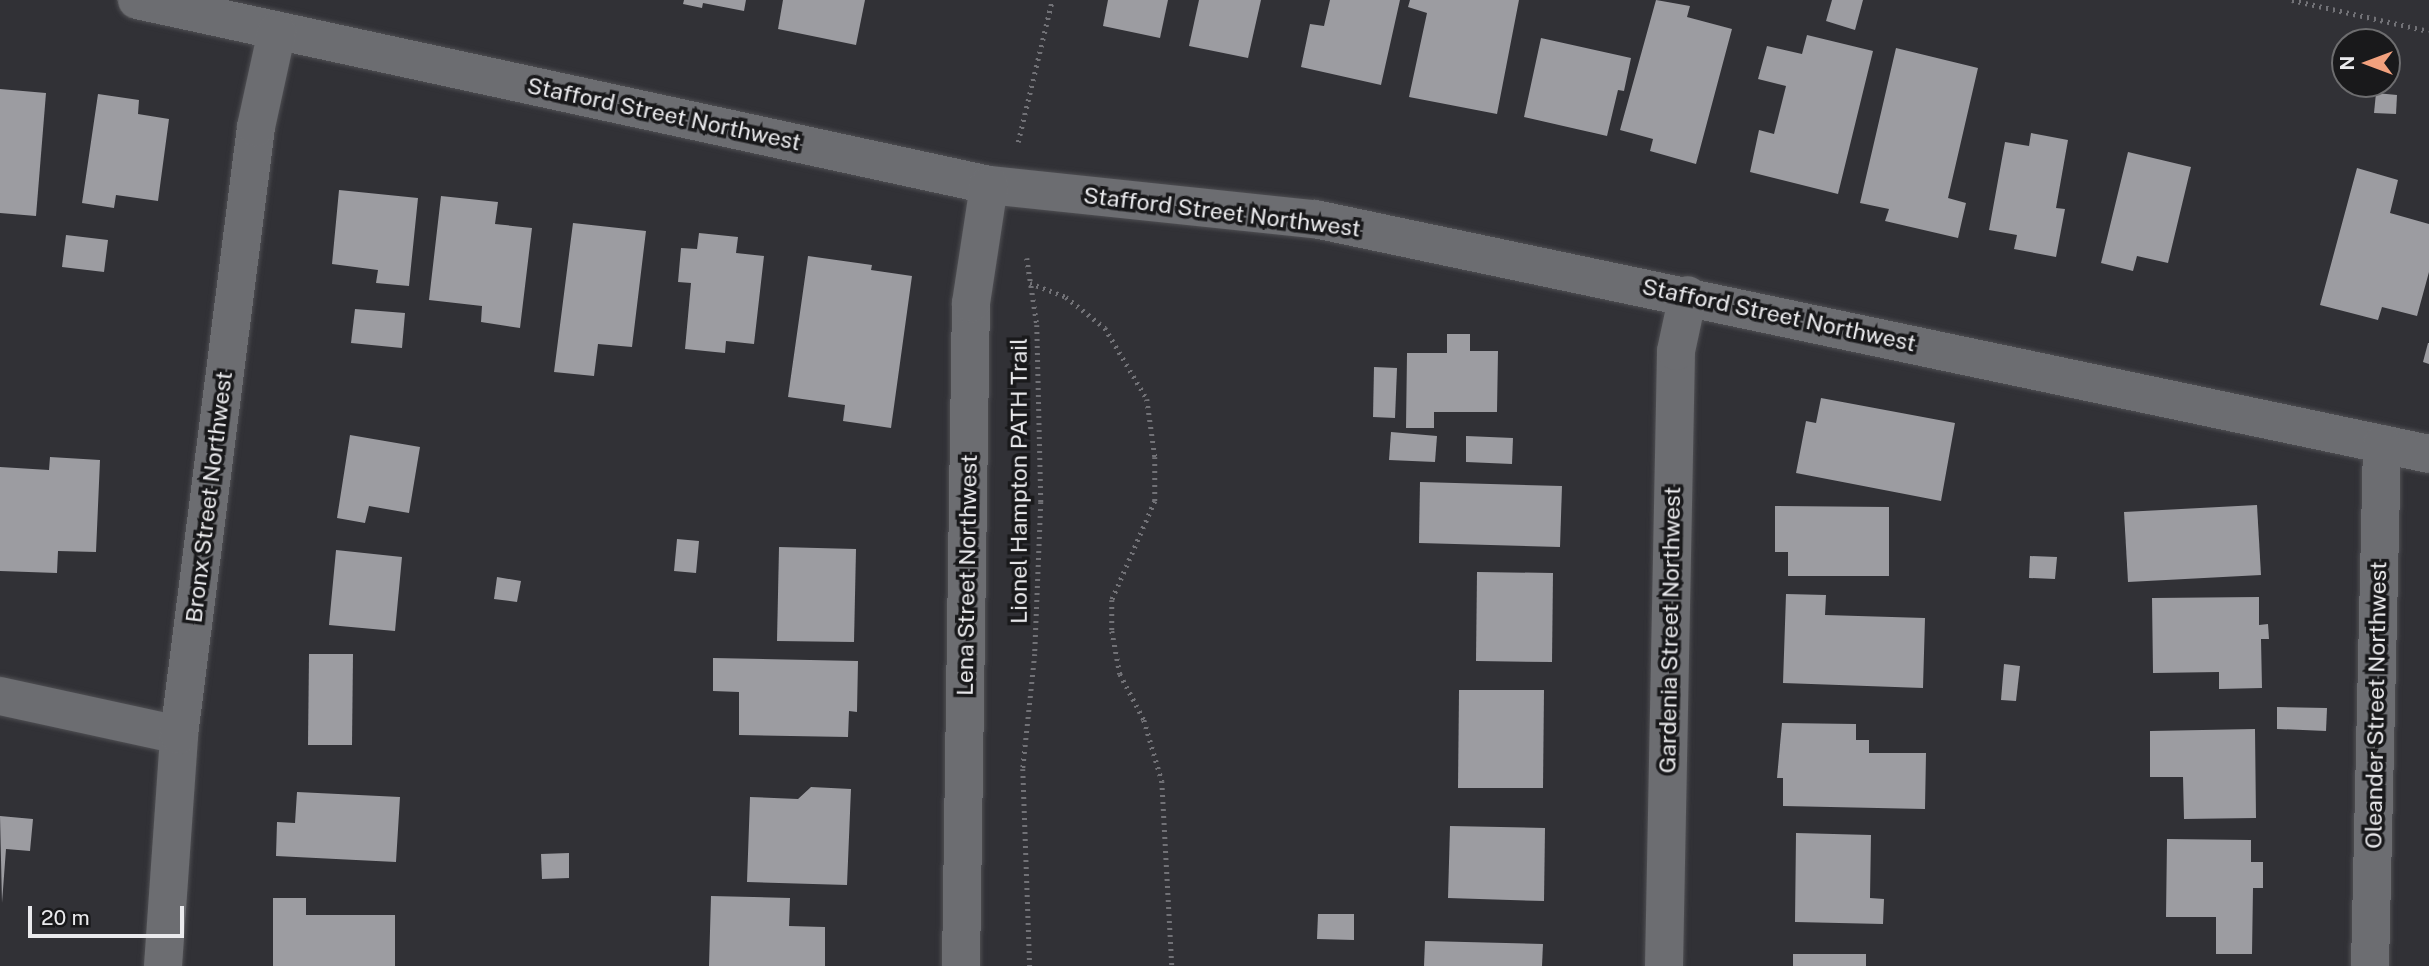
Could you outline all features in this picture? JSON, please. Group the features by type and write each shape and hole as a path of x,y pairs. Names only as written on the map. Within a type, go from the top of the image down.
{"street":[{"name":"Stafford Street Northwest","path":"137,0 1005,186 1315,219 1688,295 2429,454"},
{"name":"Bronx Street Northwest","path":"163,966 179,734 256,127 277,31"},
{"name":"Lena Street Northwest","path":"961,966 971,303 1005,186"},
{"name":"Gardenia Street Northwest","path":"1664,966 1676,351 1688,295"},
{"name":"Oleander Street Northwest","path":"2370,966 2382,444"},
{"path":"0,696 179,734"}],"path":[{"name":"Lionel Hampton PATH Trail","path":"1030,966 1023,769 1035,654 1041,502 1037,325 1030,283 1005,186 1052,0"},
{"path":"2292,0 2429,31"},
{"path":"1030,283 1066,297 1105,328 1147,399 1156,457 1156,501 1112,600 1112,631 1120,674 1144,720 1163,781 1172,966"}],"building":[{"path":"684,0 746,0 744,11 703,3 702,8 683,4"},
{"path":"783,0 865,0 856,45 778,29"},
{"path":"1108,0 1168,0 1160,38 1103,26"},
{"path":"1199,0 1261,0 1248,58 1189,46"},
{"path":"1330,0 1400,0 1381,85 1301,67 1310,24 1324,26"},
{"path":"1410,0 1519,0 1497,114 1409,97 1427,13 1408,7"},
{"path":"1656,0 1690,6 1687,17 1732,29 1696,164 1650,151 1653,139 1620,130"},
{"path":"1832,0 1863,0 1855,30 1826,21"},
{"path":"1807,35 1873,51 1838,194 1750,172 1759,130 1774,134 1786,86 1758,79 1767,46 1802,54"},
{"path":"1541,38 1631,58 1624,91 1618,90 1607,136 1524,117"},
{"path":"1896,48 1978,68 1948,198 1966,203 1958,238 1885,221 1889,209 1860,203"},
{"path":"0,89 46,93 36,216 0,213"},
{"path":"98,94 139,100 138,114 169,119 158,201 116,195 114,208 82,203"},
{"path":"2376,98 2397,98 2396,114 2374,113"},
{"path":"2031,133 2068,140 2056,208 2065,209 2056,257 2014,249 2017,235 1989,230 2005,142 2029,146"},
{"path":"2128,152 2191,167 2168,263 2137,256 2133,271 2101,263"},
{"path":"2357,168 2398,180 2390,213 2429,224 2429,272 2417,316 2382,307 2378,320 2320,305"},
{"path":"339,190 418,198 409,286 376,283 378,270 332,264"},
{"path":"441,196 498,202 495,224 532,228 520,328 481,322 482,306 429,300"},
{"path":"573,223 646,231 632,347 598,344 594,376 554,372"},
{"path":"699,233 738,237 736,253 764,256 754,344 726,341 725,353 685,349 691,283 678,282 681,248 697,249"},
{"path":"66,235 108,240 104,272 62,267"},
{"path":"808,256 872,265 871,270 912,276 891,428 843,421 845,405 788,397"},
{"path":"355,309 405,313 402,348 351,343"},
{"path":"1447,334 1470,334 1470,351 1498,351 1497,412 1434,412 1434,428 1406,428 1407,353 1447,353"},
{"path":"2429,343 2429,364 2423,362"},
{"path":"1374,367 1397,368 1395,418 1373,417"},
{"path":"1821,398 1955,423 1941,501 1796,473 1806,421 1816,423"},
{"path":"1391,432 1437,436 1435,462 1389,460"},
{"path":"350,435 420,447 409,513 369,506 365,523 337,518"},
{"path":"1466,436 1513,438 1512,464 1466,462"},
{"path":"50,457 100,460 96,552 58,551 57,573 0,571 0,467 49,470"},
{"path":"1420,482 1562,486 1560,547 1419,543"},
{"path":"2257,505 2261,575 2128,582 2124,512"},
{"path":"1775,506 1889,507 1889,576 1788,576 1788,552 1775,552"},
{"path":"677,539 699,541 696,573 674,571"},
{"path":"779,547 856,549 854,642 777,641"},
{"path":"336,550 402,557 395,631 329,625"},
{"path":"2030,556 2057,557 2055,579 2029,578"},
{"path":"1477,572 1553,573 1552,662 1476,661"},
{"path":"497,577 521,581 517,602 494,599"},
{"path":"1786,594 1826,595 1825,615 1925,618 1923,688 1783,683"},
{"path":"2259,597 2259,625 2268,624 2269,639 2261,639 2262,688 2219,689 2219,672 2153,673 2152,598"},
{"path":"309,654 353,654 352,745 308,745"},
{"path":"713,658 858,661 857,712 849,711 848,737 739,735 739,692 713,691"},
{"path":"2004,664 2020,666 2016,701 2001,700"},
{"path":"1459,690 1544,690 1543,788 1458,788"},
{"path":"2277,707 2327,708 2326,731 2277,729"},
{"path":"1782,723 1856,724 1856,740 1869,740 1869,753 1926,753 1925,809 1783,806 1783,778 1777,778"},
{"path":"2255,729 2256,818 2184,819 2183,777 2150,777 2150,731"},
{"path":"811,787 851,789 847,885 747,882 750,797 798,799"},
{"path":"297,792 400,797 396,862 276,856 277,822 295,823"},
{"path":"0,816 33,819 30,851 6,849 2,903"},
{"path":"1450,826 1545,828 1544,901 1448,898"},
{"path":"1796,833 1871,835 1870,898 1884,899 1883,924 1795,922"},
{"path":"2167,839 2251,840 2251,862 2263,862 2263,888 2253,888 2252,954 2216,954 2216,917 2166,917"},
{"path":"569,853 569,878 542,879 541,854"},
{"path":"711,896 790,898 789,926 825,927 825,966 709,966"},
{"path":"273,898 306,898 306,915 395,915 395,966 273,966"},
{"path":"1318,914 1354,914 1354,940 1317,939"},
{"path":"1425,941 1543,944 1542,966 1424,966"},
{"path":"1793,954 1866,954 1866,966 1793,966"}]}
